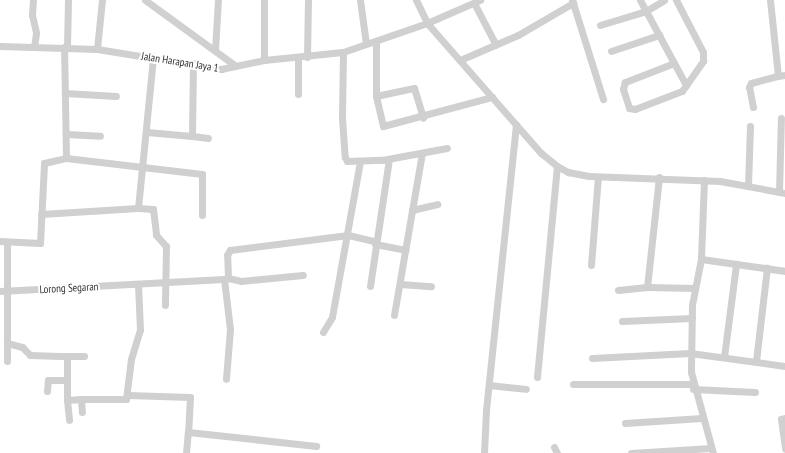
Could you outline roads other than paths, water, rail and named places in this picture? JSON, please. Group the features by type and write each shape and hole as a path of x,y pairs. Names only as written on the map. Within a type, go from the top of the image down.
{"street":[{"path":"33,0 32,15 36,34 34,47"},
{"path":"66,158 65,93 68,0"},
{"path":"97,48 102,0"},
{"path":"145,0 236,66"},
{"path":"215,50 218,0"},
{"path":"307,57 308,0"},
{"path":"360,0 366,44"},
{"path":"416,0 427,23 516,125 541,153 557,166 568,172 598,177 659,177 704,180 782,192 781,118"},
{"path":"640,0 686,85"},
{"path":"600,25 646,11 664,0"},
{"path":"674,63 625,82 622,89 629,108 635,109 682,90 703,61 704,55 676,0"},
{"path":"753,107 749,87 750,83 782,76 770,0"},
{"path":"264,1 264,60"},
{"path":"473,2 496,45"},
{"name":"Jalan Harapan Jaya 1","path":"0,46 97,48 153,58 193,63 221,69 264,60 298,58 343,52 427,23 473,2"},
{"path":"460,60 496,45 572,2 603,99"},
{"path":"611,51 659,35"},
{"path":"376,41 376,96 383,126 423,118 492,97"},
{"path":"343,52 342,118 345,157 350,162 389,159 447,148"},
{"path":"138,208 147,132 153,58"},
{"path":"298,58 298,94"},
{"path":"192,136 193,63"},
{"path":"376,96 414,88 423,118"},
{"path":"65,93 116,96"},
{"path":"484,453 489,385 516,125"},
{"path":"748,186 750,126"},
{"path":"147,132 208,138"},
{"path":"66,134 100,136"},
{"path":"394,315 422,152"},
{"path":"7,361 4,291 4,242 40,244 44,163 66,158 112,162 143,169 202,174 202,215"},
{"path":"370,286 375,242 389,159"},
{"path":"323,332 332,317 360,162"},
{"path":"537,377 557,166"},
{"path":"591,266 598,177"},
{"path":"647,286 659,177"},
{"path":"630,453 712,450 693,387 690,353 695,288 701,259 704,180"},
{"path":"412,210 437,204"},
{"path":"41,214 138,208 154,211 156,235 166,246 167,282 165,304"},
{"path":"226,379 230,329 226,278 228,251 348,235 405,250"},
{"path":"701,259 785,271"},
{"path":"724,357 736,264"},
{"path":"756,361 767,268"},
{"name":"Lorong Segaran","path":"4,291 226,278 241,281 303,275"},
{"path":"67,400 126,399 131,359 140,330 138,284"},
{"path":"400,284 431,286"},
{"path":"618,290 647,286 695,288"},
{"path":"622,321 692,318"},
{"path":"7,343 22,347 30,355 84,356"},
{"path":"592,358 690,353 785,366"},
{"path":"67,356 67,400 69,420"},
{"path":"46,391 48,380 67,380"},
{"path":"573,384 693,387 755,392"},
{"path":"489,385 526,388"},
{"path":"127,395 190,397 186,453"},
{"path":"81,399 82,412"},
{"path":"625,423 702,418"},
{"path":"785,418 780,418 785,450"},
{"path":"188,432 316,446"}]}
